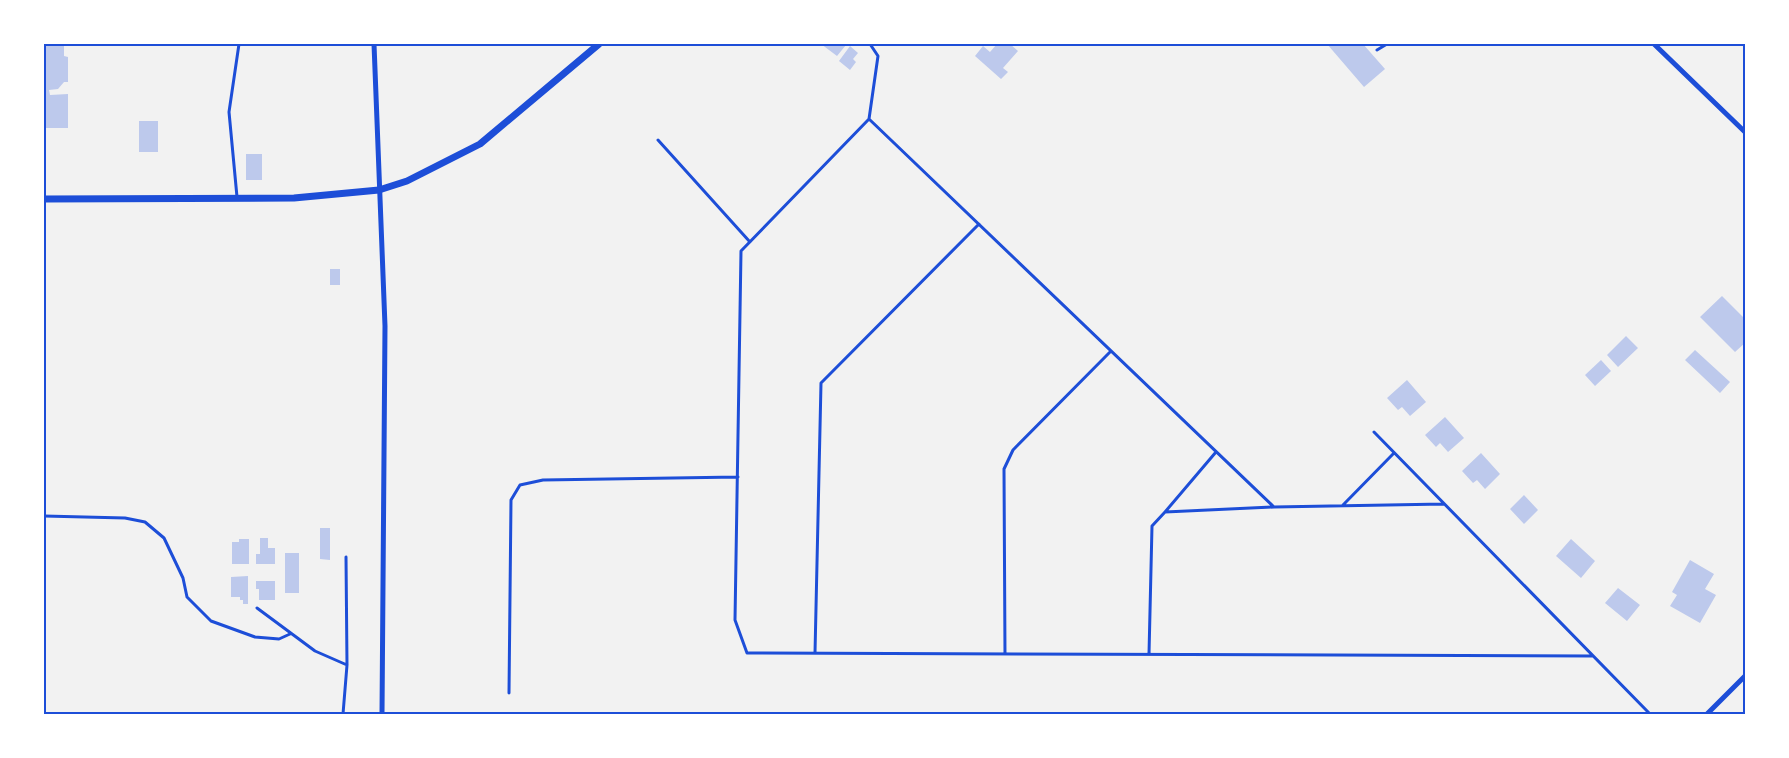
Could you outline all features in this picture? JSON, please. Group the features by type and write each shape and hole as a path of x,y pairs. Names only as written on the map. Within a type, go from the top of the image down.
{"street":[{"path":"374,44 385,326 382,714"},
{"path":"44,199 294,198 379,190 407,181 480,144 599,44"},
{"path":"1654,44 1746,133"},
{"path":"1707,714 1746,675"}],"lane":[{"path":"237,198 229,112 239,44"},
{"path":"870,44 878,56 869,118 741,252 735,620 747,653 1593,656"},
{"path":"1377,50 1387,44"},
{"path":"869,118 1274,507"},
{"path":"658,140 750,242"},
{"path":"815,653 821,383 979,224"},
{"path":"1005,654 1004,469 1013,450 1111,351"},
{"path":"1374,432 1650,714"},
{"path":"1149,654 1152,526 1216,452"},
{"path":"1342,506 1394,453"},
{"path":"509,693 511,500 520,484 543,480 738,477"},
{"path":"1165,512 1274,507 1444,504"},
{"path":"44,516 125,518 145,522 164,538 183,578 187,597 210,621 255,637 279,639 290,634"},
{"path":"343,714 347,664 346,557"},
{"path":"257,608 315,651 347,664"}],"building":[{"path":"44,44 64,44 64,56 68,57 68,82 64,82 58,89 49,90 50,95 68,94 68,128 44,128"},
{"path":"821,44 844,44 846,45 837,56"},
{"path":"997,44 1010,44 1018,51 1003,68 1008,72 1001,79 975,56 983,46 990,52"},
{"path":"1327,44 1363,44 1385,69 1364,87"},
{"path":"850,46 858,53 853,59 856,62 850,70 839,61"},
{"path":"139,121 158,121 158,152 139,152"},
{"path":"246,154 262,154 262,180 246,180"},
{"path":"330,269 340,269 340,285 330,285"},
{"path":"1722,296 1746,320 1746,342 1735,352 1700,317"},
{"path":"1626,336 1638,348 1618,367 1607,355"},
{"path":"1695,350 1730,382 1720,393 1685,360"},
{"path":"1601,360 1611,371 1595,386 1585,375"},
{"path":"1407,380 1426,402 1410,416 1402,407 1398,410 1387,398"},
{"path":"1445,417 1464,438 1448,452 1440,443 1436,447 1425,435"},
{"path":"1481,453 1500,474 1485,489 1477,480 1473,483 1462,471"},
{"path":"1524,495 1538,510 1524,524 1510,509"},
{"path":"320,528 330,528 330,560 320,559"},
{"path":"260,538 268,538 268,548 275,548 275,564 256,564 256,554 260,554"},
{"path":"239,539 249,539 249,564 232,564 232,542 239,542"},
{"path":"1571,539 1595,561 1581,578 1556,556"},
{"path":"285,553 299,553 299,593 285,593"},
{"path":"1690,560 1714,574 1705,589 1716,595 1700,623 1670,606 1677,595 1672,592"},
{"path":"248,576 248,604 243,604 240,597 231,597 231,577"},
{"path":"256,581 275,581 275,600 259,600"},
{"path":"1618,588 1640,605 1627,621 1605,603"}]}
